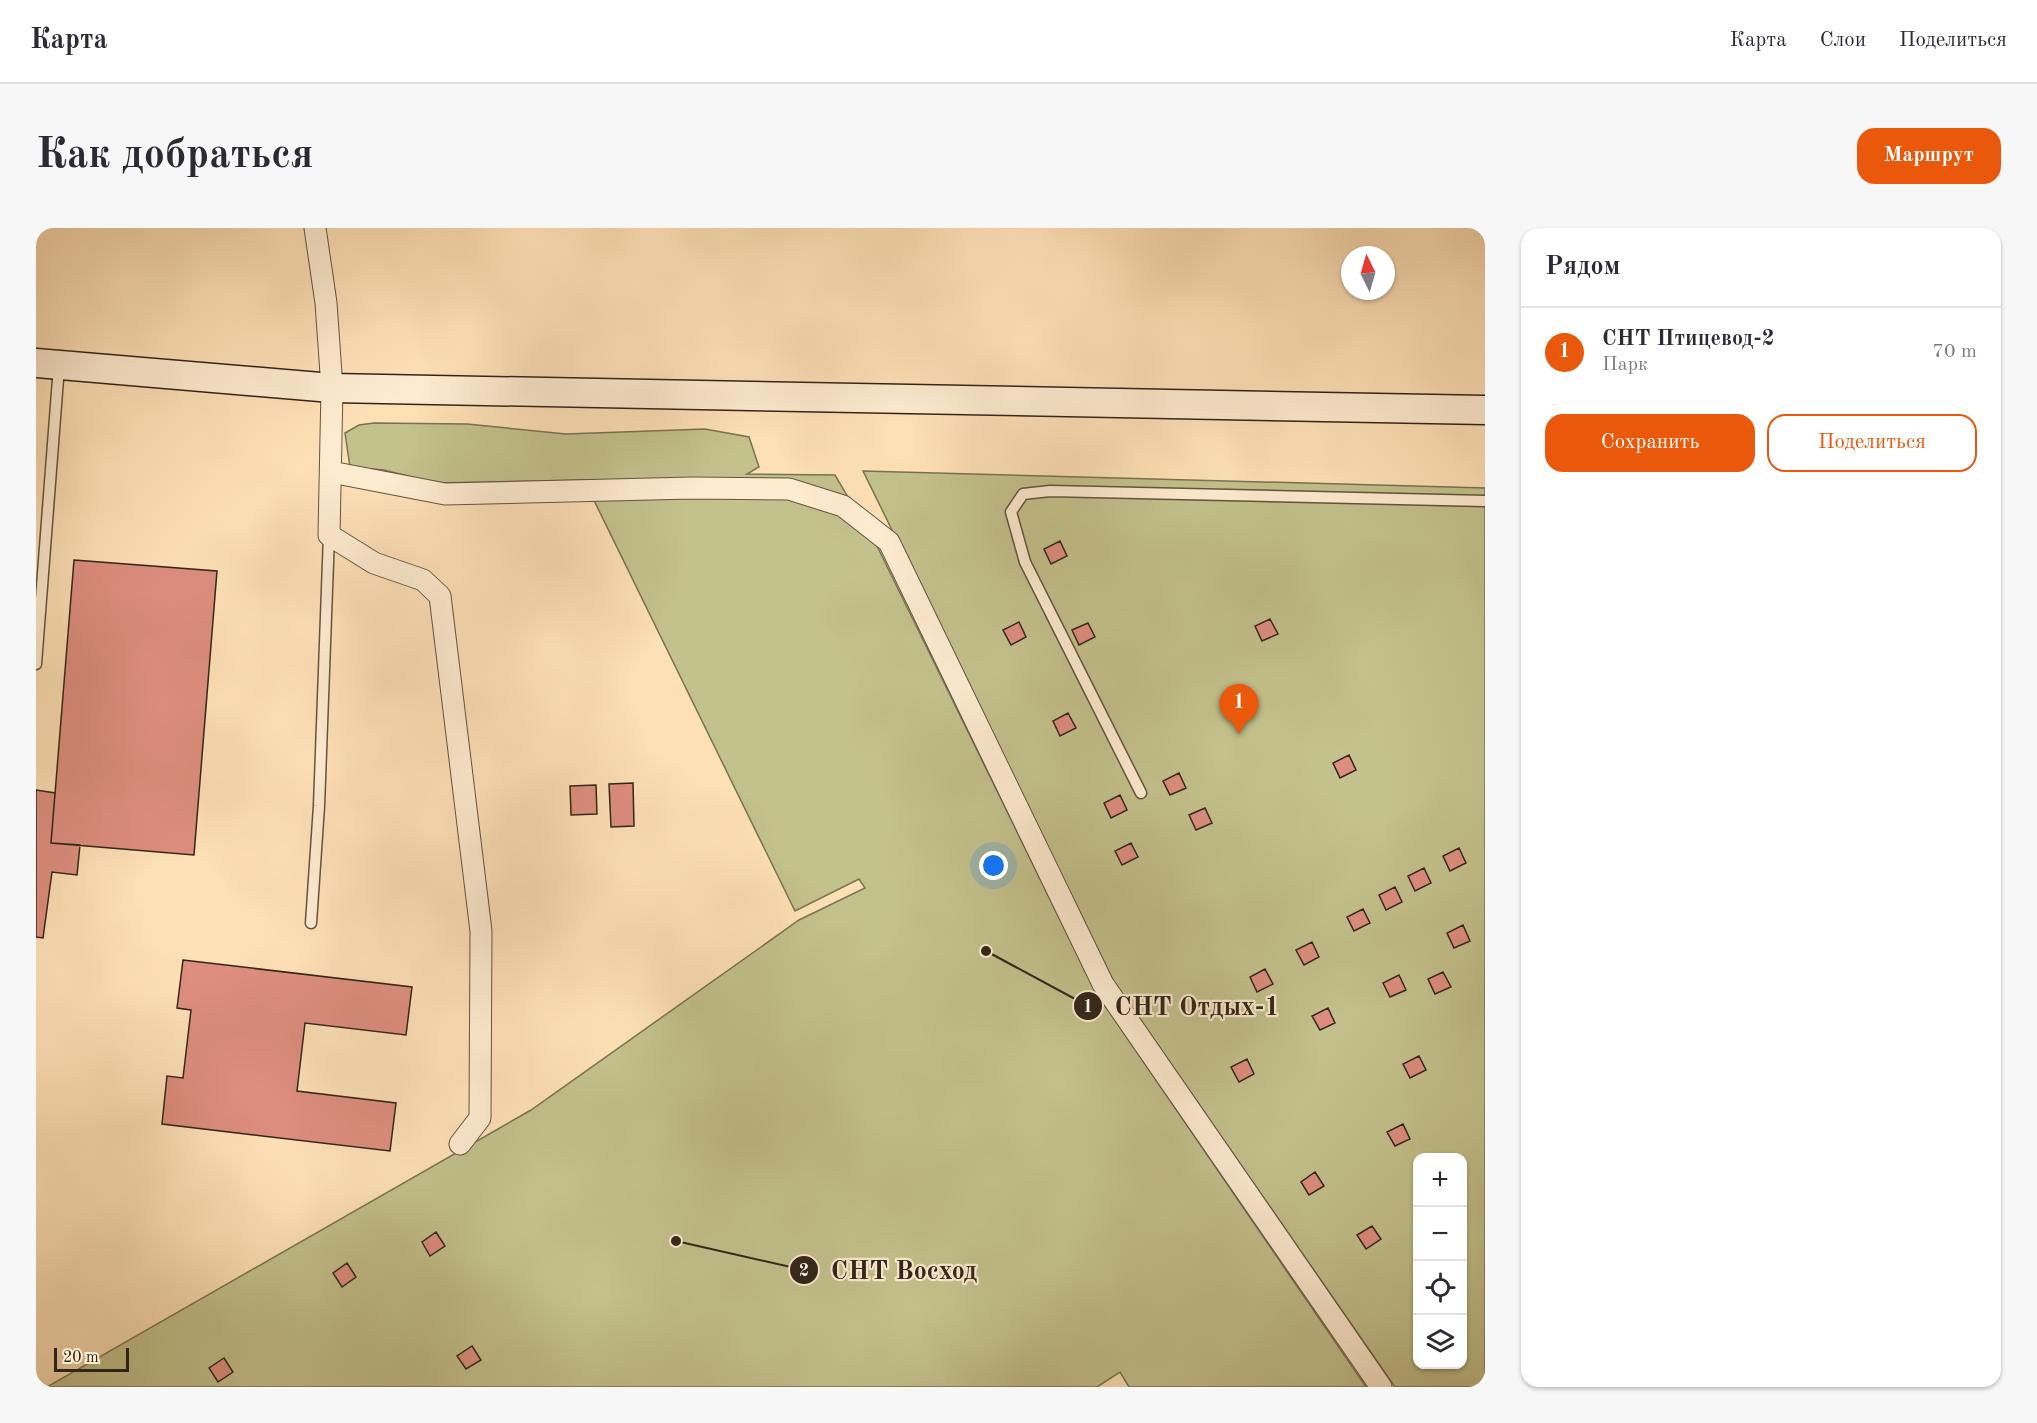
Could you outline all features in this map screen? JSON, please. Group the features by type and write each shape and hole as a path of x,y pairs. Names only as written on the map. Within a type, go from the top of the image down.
{"main road":[{"path":"48,364 332,388 1485,410"}],"street":[{"path":"315,228 326,303 332,388 329,536 374,563 423,580 440,596 481,931 480,1118 460,1144"},
{"path":"331,472 444,494 692,488 789,489 843,506 889,542 1103,984 1381,1387"}],"lane":[{"path":"36,664 48,364"},
{"path":"1141,793 1025,562 1011,512 1023,494 1050,491 1485,501"},
{"path":"311,923 319,806 329,536"}],"shaded area":[{"path":"374,423 467,424 566,434 705,429 749,437 759,467 747,474 835,475 878,548 1095,991 1366,1387 1129,1387 1120,1372 1097,1387 47,1387 531,1110 799,920 865,888 859,879 795,911 584,480 436,483 384,470 350,467 345,433 359,425"},
{"path":"863,471 1485,488 1485,1387 1395,1387 1113,980"}],"building":[{"path":"1060,541 1067,556 1051,564 1044,549"},
{"path":"74,560 217,571 194,855 51,843"},
{"path":"1270,619 1278,634 1262,641 1255,626"},
{"path":"1019,622 1026,637 1011,645 1003,630"},
{"path":"1088,623 1095,637 1079,645 1072,630"},
{"path":"1068,713 1076,728 1060,736 1053,721"},
{"path":"1349,755 1356,770 1340,778 1333,763"},
{"path":"1179,773 1186,788 1170,795 1163,781"},
{"path":"633,783 634,826 611,827 609,784"},
{"path":"596,785 597,814 571,815 570,786"},
{"path":"36,790 55,793 51,843 80,845 77,875 52,872 43,938 36,937"},
{"path":"1120,795 1127,810 1111,818 1104,803"},
{"path":"1205,808 1212,823 1196,830 1189,815"},
{"path":"1131,843 1138,857 1122,865 1115,851"},
{"path":"1459,848 1466,863 1450,871 1443,856"},
{"path":"1424,868 1431,883 1415,891 1408,876"},
{"path":"1395,887 1402,902 1386,910 1379,895"},
{"path":"1363,909 1370,923 1354,931 1347,917"},
{"path":"1463,925 1470,941 1454,948 1447,933"},
{"path":"1312,942 1319,957 1304,965 1296,950"},
{"path":"183,960 412,987 406,1035 305,1023 297,1091 396,1103 390,1151 162,1124 167,1076 183,1078 191,1010 177,1008"},
{"path":"1265,969 1273,984 1257,992 1250,977"},
{"path":"1443,972 1451,987 1435,994 1428,979"},
{"path":"1399,975 1406,990 1390,997 1383,983"},
{"path":"1328,1008 1335,1023 1320,1030 1312,1016"},
{"path":"1419,1056 1426,1070 1410,1078 1403,1064"},
{"path":"1247,1059 1254,1074 1239,1082 1231,1067"},
{"path":"1403,1124 1410,1139 1395,1146 1387,1132"},
{"path":"1315,1172 1324,1186 1309,1195 1301,1182"},
{"path":"1372,1226 1381,1239 1366,1249 1357,1235"},
{"path":"436,1232 445,1246 430,1256 422,1242"},
{"path":"347,1263 356,1277 342,1287 333,1273"},
{"path":"472,1346 481,1360 466,1369 457,1356"},
{"path":"224,1358 233,1372 218,1382 209,1368"}],"place":[{"name":"СНТ Птицевод-2","path":"1239,734"},
{"name":"СНТ Отдых-1","path":"986,951"},
{"name":"СНТ Восход","path":"676,1241"}]}
